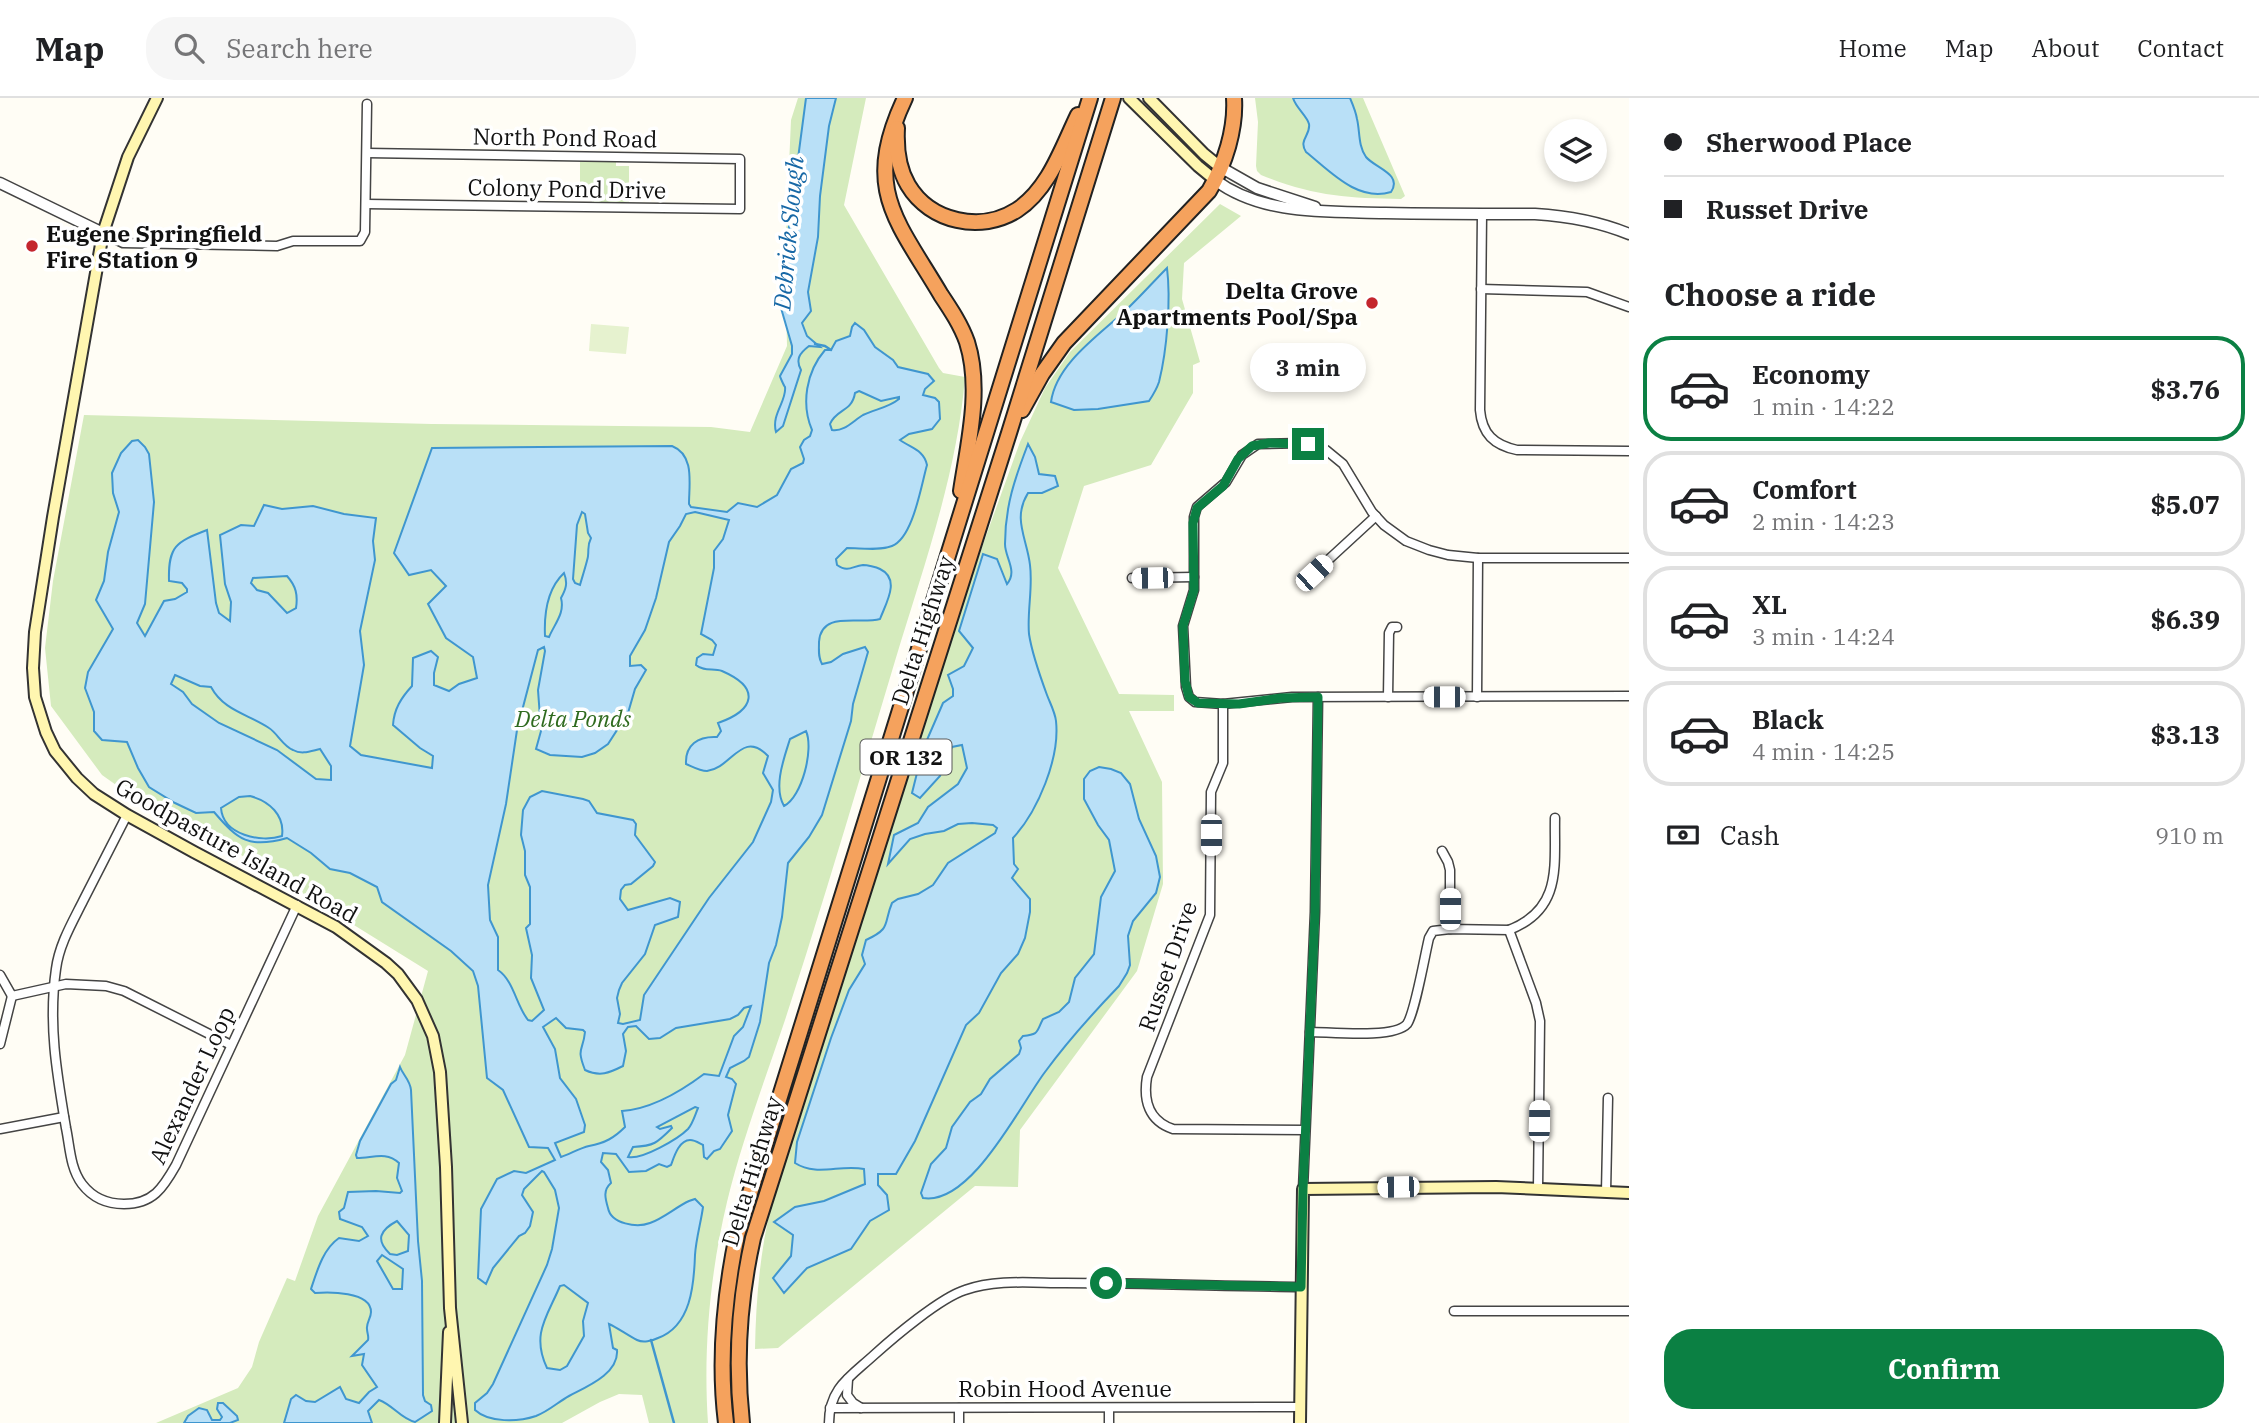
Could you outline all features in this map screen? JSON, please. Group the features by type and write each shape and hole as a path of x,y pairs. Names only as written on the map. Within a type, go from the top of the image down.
{"highway":[{"path":"903,103 897,149 907,184 919,200 934,212 952,219 977,222 1009,214 1024,205 1036,193 1050,172 1088,98"},
{"name":"Delta Highway","path":"726,1423 721,1367 722,1342 726,1296 737,1235 1088,98"},
{"name":"Delta Highway","path":"741,1423 738,1335 753,1238 1113,98"},
{"path":"1009,433 1042,374 1064,343 1209,191 1232,133 1234,98"},
{"path":"903,103 892,125 886,154 886,181 890,204 904,236 953,312 966,341 972,372 970,428 953,541"}],"main road":[{"name":"Goodpasture Island Road","path":"157,98 128,157 103,233 37,620 34,684 42,720 55,751 94,794 127,815 336,927 375,954 404,982 425,1015 438,1055 442,1087 450,1308 462,1423"},
{"path":"1129,98 1198,166 1218,173"},
{"path":"1149,98 1204,154 1218,173"},
{"path":"1300,1423 1303,1189 1458,1186 1629,1193"},
{"name":"Goodpasture Island Road","path":"445,1423 450,1308"}],"street":[{"path":"0,183 123,243 277,246 290,242 356,242 362,239 365,232 367,104"},
{"name":"North Pond Road","path":"367,153 740,159 740,182"},
{"path":"1218,173 1226,188 1267,204 1298,211 1550,215 1603,225 1629,234"},
{"path":"1218,173 1325,211"},
{"name":"Colony Pond Drive","path":"366,204 740,209 740,182"},
{"path":"1482,214 1480,410 1483,428 1489,437 1501,445 1517,450 1629,451"},
{"path":"1481,289 1587,292 1629,307"},
{"path":"1629,558 1478,558 1448,555 1420,547 1400,537 1376,516 1343,464 1326,450 1303,443 1258,444 1242,454 1226,482 1200,504 1195,512 1193,594 1183,626 1186,687 1189,697 1195,702 1223,704 1318,697 1629,696"},
{"path":"1314,573 1376,516"},
{"path":"1478,558 1478,697"},
{"path":"1132,578 1194,577"},
{"path":"1388,697 1389,633 1392,627 1397,626"},
{"path":"1303,1189 1315,912 1318,697"},
{"name":"Russet Drive","path":"1223,704 1223,763 1211,792 1210,915 1147,1077 1145,1096 1153,1116 1163,1125 1174,1129 1305,1130"},
{"name":"Alexander Loop","path":"127,815 62,944 54,986 52,1042 73,1168 87,1190 104,1201 135,1203 162,1190 176,1166 297,905"},
{"path":"1310,1032 1383,1033 1405,1026 1412,1012 1430,934 1436,930 1450,929 1509,930 1532,917 1550,895 1554,872 1555,818"},
{"path":"1442,851 1450,870 1450,929"},
{"path":"1509,930 1540,1019 1538,1188"},
{"path":"1,979 12,996"},
{"path":"12,996 54,986 89,984 116,988 231,1045"},
{"path":"0,1044 3,1017 12,996"},
{"path":"1606,1192 1608,1098"},
{"path":"0,1129 64,1118"},
{"path":"829,1423 835,1392 849,1377 950,1296 967,1289 990,1284 1138,1283 1301,1287"},
{"path":"1454,1311 1629,1311"},
{"path":"849,1377 847,1395 861,1408"},
{"name":"Robin Hood Avenue","path":"830,1408 1300,1407"},
{"path":"959,1408 959,1423"},
{"path":"1109,1408 1109,1423"}],"green space":[{"name":"Delta Ponds","path":"798,98 866,98 844,205 939,368 943,373 965,377 955,450 927,556 814,931 727,1202 716,1256 709,1312 706,1368 708,1423 649,1423 642,1395 619,1394 562,1423 156,1423 238,1388 252,1367 259,1342 287,1278 295,1281 318,1216 405,1055 428,971 233,850 143,804 102,775 51,706 45,648 53,581 84,415 432,424 711,427 750,432 787,346 785,257 791,120"},
{"path":"1255,98 1363,98 1405,196 1401,199 1363,198 1314,192 1261,175 1256,166 1258,122"},
{"path":"580,162 616,162 616,166 629,166 629,202 593,202 592,198 580,198"},
{"path":"1220,204 1241,216 1184,263 1182,299 1200,362 1193,365 1193,393 1151,465 1084,486 1058,568 1119,694 1174,695 1174,711 1129,711 1162,782 1163,884 1137,971 1020,1130 1018,1187 975,1186 778,1348 755,1349 760,1267 776,1187 964,597 1020,442 1045,388 1070,352"},
{"path":"591,324 629,327 626,354 589,351"}],"water":[{"path":"806,98 836,98 829,126 818,237 808,292 811,311 802,323 807,336 820,347 809,346 799,356 801,370 783,426 776,432 776,419 785,392 780,376 792,354 781,308"},
{"path":"1293,98 1350,98 1356,114 1363,153 1391,176 1394,186 1391,192 1367,193 1355,189 1334,176 1306,152 1303,144 1309,124"},
{"path":"1167,268 1168,325 1164,355 1159,382 1149,401 1074,410 1051,402 1061,375 1080,351 1131,306"},
{"path":"855,323 864,330 875,347 898,367 928,374 934,381 925,389 923,395 939,402 940,419 932,429 909,434 900,440 920,453 927,465 915,510 905,533 899,541 887,548 847,548 836,559 837,565 845,569 863,565 880,569 890,579 890,592 880,619 834,622 821,632 819,651 822,664 865,647 868,652 853,704 851,721 822,815 809,837 788,863 782,917 769,963 760,1022 749,1057 730,1068 726,1077 736,1084 728,1115 732,1131 720,1149 707,1159 704,1157 703,1145 690,1140 680,1146 671,1165 667,1167 659,1164 646,1171 629,1172 616,1154 603,1153 601,1162 608,1170 611,1183 605,1194 608,1208 619,1221 632,1225 650,1223 695,1199 703,1207 688,1303 678,1324 669,1332 650,1341 637,1340 609,1324 613,1348 617,1350 613,1366 600,1379 545,1412 521,1419 488,1417 475,1410 475,1403 493,1384 547,1265 559,1208 555,1190 542,1171 524,1189 522,1195 533,1212 530,1226 493,1268 486,1284 478,1278 481,1209 497,1179 514,1171 526,1173 555,1160 548,1148 529,1147 503,1090 487,1078 478,986 473,971 451,951 382,902 377,887 350,873 330,869 287,838 263,843 245,840 230,829 214,812 196,813 175,803 149,787 127,742 102,740 94,731 94,712 85,688 88,672 113,629 96,600 104,581 108,552 119,512 113,493 112,473 121,453 132,441 138,440 145,447 149,454 154,502 145,604 137,623 145,636 164,601 175,599 187,592 182,583 169,581 169,569 172,553 188,538 207,530 216,603 219,613 230,621 231,602 225,584 220,535 241,525 254,526 264,505 282,509 313,506 376,518 373,541 375,560 360,631 364,665 350,746 361,755 432,768 433,756 393,725 399,704 412,686 413,658 431,651 438,657 434,685 449,691 459,684 477,678 473,657 446,638 428,604 446,586 431,570 409,575 394,553 432,448 672,446 679,450 687,463 691,507 727,512 738,503 757,507 777,495 791,469 803,463 800,447 812,430 806,399 813,368 825,350 831,350 836,341 850,336","holes":["859,391 881,401 899,397 895,402 863,415 844,428 832,430 830,424 833,419 851,404 855,393","582,512 585,514 591,538 580,585 573,579 577,525","695,512 729,520 723,539 714,551 714,568 701,634 716,645 713,655 703,654 697,658 696,665 722,671 743,684 748,691 746,705 740,712 718,723 721,731 717,737 704,738 690,747 686,764 707,771 723,764 744,748 759,749 768,756 763,773 773,790 771,802 753,842 709,898 644,995 640,1020 623,1024 618,1023 620,1014 617,998 622,983 645,954 655,925 678,917 680,902 670,898 628,910 620,899 625,885 631,884 655,862 635,835 636,824 633,820 597,813 589,801 583,799 542,791 530,797 523,810 521,835 525,851 525,875 530,887 530,924 526,928 532,955 531,978 544,1010 532,1021 528,1020 508,980 498,970 498,937 490,920 488,885 506,804 517,730 538,650 544,647 545,651 538,690 541,731 536,749 550,755 582,757 595,753 608,744 628,713 635,689 646,670 641,665 630,666 630,656 645,630 656,598 669,542 686,514","564,573 566,586 561,598 561,613 549,637 545,636 545,619 554,586","287,576 296,591 296,608 287,613 268,593 257,590 251,583 253,578","175,675 200,686 211,687 223,702 269,728 293,750 303,752 320,749 331,766 331,780 316,779 277,750 219,723 192,704 183,692 171,684","806,731 808,749 805,772 796,793 784,806 779,790 790,739","250,796 263,801 274,810 281,822 282,836 264,838 244,835 228,825 221,808 239,797","751,1006 743,1027 734,1036 719,1076 704,1074 665,1098 644,1107 622,1111 625,1127 617,1134 605,1142 561,1157 555,1143 584,1132 585,1125 576,1099 560,1078 555,1049 543,1027 556,1018 566,1028 583,1030 582,1063 585,1070 600,1074 623,1066 626,1051 623,1034 628,1027 636,1026 649,1039 660,1038 676,1028 730,1019","695,1107 698,1108 690,1127 676,1138 650,1152 628,1157 633,1147 655,1143 671,1126 660,1129 657,1127","564,1285 588,1303 583,1321 584,1336 567,1366 560,1370 547,1368 542,1356 541,1335 560,1286"]},
{"path":"1028,444 1039,474 1055,476 1058,486 1042,493 1028,493 1021,511 1031,574 1029,634 1036,665 1056,721 1051,767 1031,814 1013,838 1014,864 1018,869 1012,878 1030,899 1025,938 1018,954 1001,973 979,1013 966,1025 915,1141 896,1174 878,1174 878,1185 887,1195 889,1210 870,1221 851,1249 807,1268 784,1293 773,1278 791,1256 793,1235 774,1222 795,1207 824,1201 865,1184 864,1169 820,1170 795,1163 797,1142 831,1038 849,990 865,964 862,955 866,940 883,929 892,903 918,894 933,885 948,863 995,833 997,828 993,825 958,824 944,831 925,834 910,839 888,864 894,835 918,823 928,807 958,784 967,768 962,745 952,747 940,776 920,798 912,793 923,749 943,703 953,696 948,675 964,666 973,648 959,631 983,554 997,559 1007,584 1010,579 1011,569 1005,544 1007,517 1015,481"},
{"path":"1099,767 1121,773 1130,784 1139,819 1156,856 1160,877 1156,893 1133,921 1128,936 1130,965 1127,973 1119,986 1053,1061 993,1150 976,1170 959,1186 941,1196 923,1198 921,1193 931,1164 946,1148 952,1127 970,1102 981,1094 990,1079 1019,1054 1019,1041 1023,1036 1035,1033 1043,1019 1059,1012 1069,1002 1075,978 1094,954 1101,897 1115,871 1109,840 1084,799 1084,779 1090,771"},
{"path":"400,1067 411,1090 422,1281 423,1395 432,1411 415,1422 379,1400 368,1411 372,1423 284,1423 291,1399 296,1395 306,1401 315,1402 340,1387 346,1399 359,1403 377,1387 362,1365 364,1354 352,1356 368,1340 367,1327 371,1312 369,1305 357,1296 315,1293 311,1289 321,1261 333,1243 339,1238 359,1241 368,1236 362,1227 340,1219 339,1212 344,1208 348,1192 402,1191 397,1178 399,1163 394,1159 384,1156 357,1158 356,1155 360,1141 391,1084 396,1080","holes":["397,1221 409,1235 408,1251 397,1255 390,1254 381,1240 383,1232","382,1255 403,1269 402,1289 393,1289 377,1261"]},
{"path":"218,1403 223,1403 238,1420 230,1423 184,1423 188,1416 199,1408 207,1410 212,1420 220,1420 222,1417 217,1409"}],"waterway":[{"name":"Debrick Slough","path":"815,344 831,350"},
{"path":"651,1340 674,1423"}],"place":[{"name":"Eugene Springfield Fire Station 9","path":"32,246"},
{"name":"Delta Grove Apartments Pool/Spa","path":"1372,303"}],"route":[{"path":"1106,1283 1301,1287 1315,912 1318,697 1281,698 1239,704 1195,702 1189,697 1185,681 1183,626 1194,590 1193,523 1197,508 1223,486 1238,459 1252,446 1269,443 1308,444"}]}
